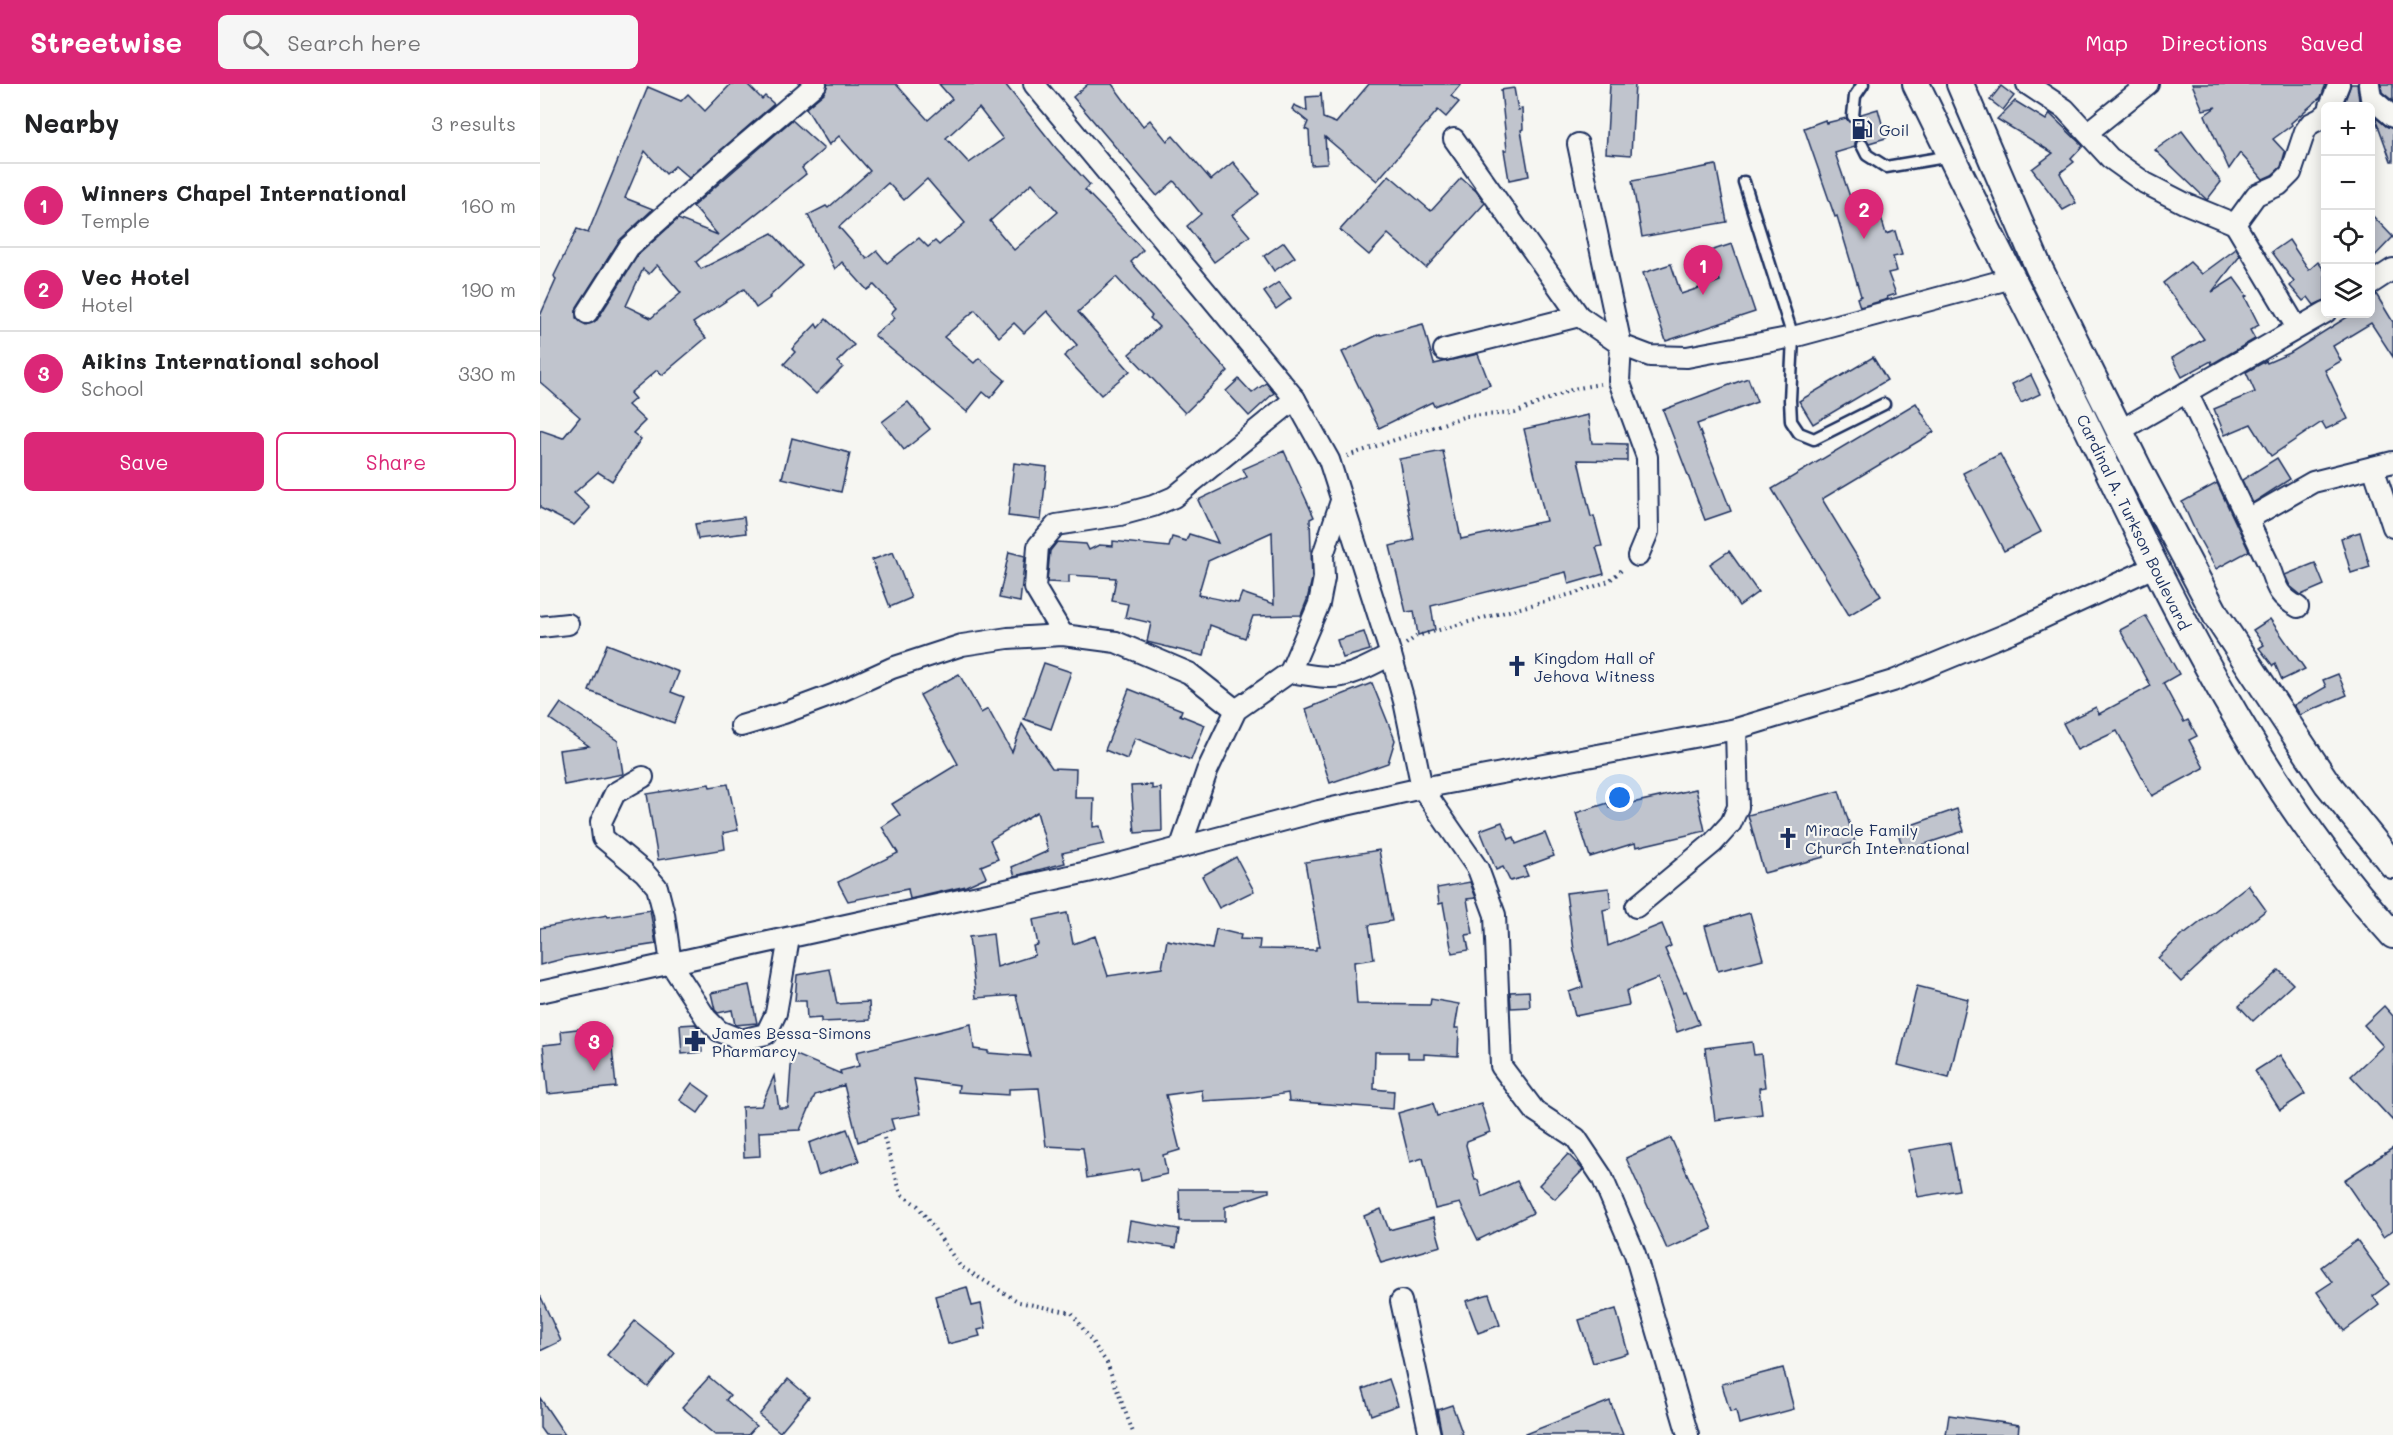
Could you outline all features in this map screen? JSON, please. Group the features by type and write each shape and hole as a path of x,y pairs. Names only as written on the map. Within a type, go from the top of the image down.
{"street":[{"path":"587,313 629,247 816,84"},
{"path":"1034,84 1295,399 1329,460 1391,655 1404,701 1422,788 1478,869 1495,915 1501,1066 1535,1110 1576,1138 1602,1177 1635,1254 1688,1435"},
{"name":"Cardinal A. Turkson Boulevard","path":"1916,84 2154,567 2246,735 2314,837 2393,936"},
{"name":"Cardinal A. Turkson Boulevard","path":"1960,84 2038,266 2217,617 2327,783 2393,865"},
{"path":"2027,84 2065,109 2110,158 2145,183 2184,203 2235,224 2297,328"},
{"path":"2088,132 2148,84"},
{"path":"2332,102 2339,84"},
{"path":"2368,84 2371,98 2393,117"},
{"path":"2235,224 2256,195 2279,185 2291,173 2305,131 2310,124 2321,118"},
{"path":"1454,138 1579,316 1621,345 1650,356 1687,357 1793,337 2012,278"},
{"path":"1578,144 1621,345 1619,381 1647,457 1648,532 1638,556"},
{"path":"2375,281 2393,269"},
{"path":"2121,430 2321,314"},
{"path":"1444,350 1579,316"},
{"path":"2187,392 2248,519 2277,589 2284,599 2298,606"},
{"path":"1063,635 1035,588 1038,546 1056,525 1120,515 1174,498 1295,399"},
{"path":"2106,467 2133,455"},
{"path":"2248,519 2313,482 2393,462"},
{"path":"2373,467 2393,527"},
{"path":"1181,846 1207,771 1236,710 1290,672 1319,604 1323,578 1323,555 1341,501"},
{"path":"540,992 1092,871 1319,811 1422,788 1736,729 1893,681 2014,631 2154,567"},
{"path":"540,627 568,624"},
{"path":"741,726 784,713 892,668 962,645 1008,638 1063,635 1116,642 1189,672 1236,710"},
{"path":"1290,672 1322,678 1339,678 1351,675 1391,655"},
{"path":"1636,907 1713,843 1731,823 1738,807 1736,729"},
{"path":"643,777 615,793 602,822 603,838 644,872 657,887 664,914 670,964 706,1018 719,1031 741,1040 766,1034 776,1012 789,938"},
{"path":"1401,1301 1430,1435"}],"lane":[{"path":"1853,116 1855,96 1863,84"},
{"path":"1862,145 1867,155 1886,166 1952,156"},
{"path":"1744,182 1793,337 1791,421 1799,432 1814,439 1884,404"}],"path":[{"path":"1329,460 1356,455 1417,431 1466,416 1515,413 1574,389 1619,381"},
{"path":"1391,655 1417,636 1579,592 1609,581 1638,556"},
{"path":"884,1138 901,1194 918,1206 960,1266 1019,1302 1072,1313 1107,1363 1134,1435"}],"building":[{"path":"731,84 747,84 762,99 765,96 774,104 689,178 675,166 666,174 645,151 625,198 653,209 619,241 577,307 576,318 586,325 597,320 638,255 678,219 718,235 693,206 792,120 824,149 802,168 806,174 696,262 701,269 772,233 802,266 770,298 756,308 744,289 693,323 706,338 662,375 657,370 630,393 635,399 628,405 645,421 633,433 641,439 612,481 598,472 574,493 590,508 574,525 540,508 540,430 563,438 580,417 540,382 540,316 556,280 554,276 577,229 588,233 648,87 681,101 688,94 705,111","holes":["657,265 681,293 651,318 626,306 643,269 649,274"]},
{"path":"828,84 896,84 928,120 952,99 939,84 1005,84 1056,148 1090,185 1085,190 1143,250 1131,262 1228,371 1185,413 1129,354 1159,327 1150,318 1152,316 1116,277 1078,312 1130,371 1101,395 1064,356 1077,345 1047,311 1024,333 1014,323 999,337 975,310 944,337 974,363 979,358 1005,380 990,398 983,392 967,412 874,335 895,318 891,313 896,308 874,285 867,290 842,262 835,269 808,215 826,206 828,208 870,171 839,136 829,145 806,108 824,93","holes":["979,108 1003,139 969,163 946,138","927,179 965,223 939,245 935,241 928,247 919,238 887,263 877,251 867,259 839,227 888,183 904,200","1032,183 1058,212 1014,250 990,221"]},
{"path":"1088,84 1112,84 1143,126 1150,120 1167,141 1173,136 1211,180 1233,162 1259,194 1232,215 1250,236 1214,262 1187,226 1201,214 1174,181 1157,196 1073,97"},
{"path":"1369,84 1461,84 1451,96 1459,102 1446,117 1438,110 1377,181 1325,137 1327,164 1311,165 1309,131 1305,129 1308,122 1292,109 1294,105 1307,111 1306,97 1320,96 1321,92 1323,118 1336,123"},
{"path":"1610,84 1635,84 1631,155 1606,153"},
{"path":"2192,84 2326,84 2321,97 2291,123 2292,125 2273,139 2285,152 2281,167 2263,179 2240,153 2229,169 2205,115 2216,107 2203,110"},
{"path":"2351,84 2357,84 2360,102 2344,102"},
{"path":"2381,84 2393,84 2393,101 2382,92"},
{"path":"2001,86 2014,96 2003,110 1990,100"},
{"path":"1514,88 1518,110 1522,109 1523,129 1521,130 1529,176 1509,180 1504,150 1507,150 1501,90"},
{"path":"2015,101 2046,120 2050,114 2083,146 2071,159 2074,162 2060,173 2076,203 2063,210 2032,169 2053,153 1997,119"},
{"path":"1878,109 1886,138 1869,143 1866,138 1859,138 1855,141 1855,147 1835,153 1858,220 1880,214 1886,234 1895,231 1902,255 1893,257 1897,271 1888,273 1896,294 1887,297 1888,299 1860,307 1857,298 1861,296 1837,216 1835,217 1804,128 1825,120 1826,123 1846,118 1849,122 1856,123 1861,114"},
{"path":"2375,117 2393,129 2393,161 2391,161"},
{"path":"2182,131 2221,182 2207,200 2155,150"},
{"path":"1716,165 1727,222 1642,237 1632,181"},
{"path":"1389,175 1431,211 1461,178 1476,191 1485,203 1426,268 1388,234 1369,255 1340,230"},
{"path":"2375,218 2393,237 2375,256"},
{"path":"2289,240 2309,270 2318,262 2321,266 2321,302 2314,305 2308,297 2303,301 2290,286 2294,282 2272,252"},
{"path":"1284,242 1295,257 1274,271 1264,256"},
{"path":"1732,244 1755,312 1666,341 1643,273 1671,264 1681,294 1720,281 1710,251"},
{"path":"2236,249 2240,256 2212,292 2234,278 2247,296 2245,297 2259,325 2250,330 2255,339 2212,364 2211,361 2182,377 2172,358 2204,339 2163,283 2190,262 2202,274"},
{"path":"1279,282 1291,298 1276,309 1264,292"},
{"path":"2375,294 2393,322 2393,357 2371,323 2333,346 2341,361 2325,370 2348,419 2326,429 2322,422 2271,456 2251,424 2225,435 2214,409 2255,392 2246,372 2266,361 2267,363 2290,353 2346,318 2375,318"},
{"path":"826,319 854,345 837,362 843,367 816,394 784,364 795,352 792,349 816,324 818,328"},
{"path":"1423,324 1434,364 1478,354 1490,385 1434,406 1432,402 1379,428 1342,352 1380,334"},
{"path":"1873,357 1887,380 1813,424 1799,401"},
{"path":"2031,375 2040,394 2021,403 2012,384"},
{"path":"1748,378 1757,402 1697,424 1731,511 1705,520 1663,410"},
{"path":"1239,379 1252,393 1266,383 1274,393 1249,416 1226,391"},
{"path":"908,402 930,429 904,450 882,422"},
{"path":"1916,403 1934,432 1822,499 1881,596 1849,615 1772,489"},
{"path":"1588,415 1592,443 1627,444 1627,461 1578,460 1591,517 1594,516 1602,546 1596,547 1604,574 1569,584 1566,572 1431,606 1435,630 1418,635 1414,611 1406,612 1390,546 1414,540 1399,459 1443,451 1461,539 1546,521 1524,429"},
{"path":"792,438 850,453 841,492 782,478"},
{"path":"1284,451 1314,517 1310,519 1312,579 1301,615 1253,616 1245,638 1210,625 1204,656 1147,642 1151,623 1125,617 1128,604 1112,601 1116,578 1069,575 1069,583 1047,582 1050,551 1057,542 1086,544 1089,550 1099,545 1113,546 1113,541 1169,547 1172,537 1186,541 1189,534 1218,543 1198,500 1247,477 1243,469","holes":["1272,532 1274,604 1242,593 1238,603 1198,595 1208,561"]},
{"path":"2000,454 2041,532 2004,551 1963,473"},
{"path":"2277,458 2290,479 2253,503 2242,480"},
{"path":"1014,463 1047,467 1041,520 1008,516"},
{"path":"2217,483 2249,551 2216,569 2182,502"},
{"path":"744,517 746,533 698,539 695,524"},
{"path":"2360,532 2370,567 2351,573 2341,538"},
{"path":"1729,551 1758,592 1739,606 1710,564"},
{"path":"893,552 911,598 890,607 872,560"},
{"path":"1009,552 1025,556 1020,602 999,598"},
{"path":"2315,563 2324,585 2301,595 2290,586 2285,575"},
{"path":"2146,616 2179,674 2163,683 2184,722 2188,720 2197,736 2189,740 2204,768 2152,796 2117,731 2077,750 2063,723 2096,707 2099,714 2151,686 2120,630"},
{"path":"2270,619 2305,669 2282,680 2275,664 2273,666 2259,648 2264,645 2253,630"},
{"path":"1364,632 1370,650 1343,658 1337,640"},
{"path":"607,644 679,672 671,692 684,697 674,723 589,691"},
{"path":"1044,663 1071,672 1051,729 1024,719"},
{"path":"959,674 981,713 988,709 1012,752 1022,724 1052,768 1076,769 1075,798 1094,798 1093,827 1100,826 1104,844 1062,853 1065,863 1015,876 1012,867 1048,851 1037,812 990,840 998,859 981,866 986,877 966,886 910,899 908,889 848,901 838,882 898,853 882,827 900,815 892,804 958,764 920,695"},
{"path":"2338,674 2347,695 2300,715 2294,705 2326,687 2323,680"},
{"path":"1372,683 1395,740 1388,763 1330,783 1306,709"},
{"path":"1129,689 1182,710 1180,715 1205,725 1191,760 1135,738 1127,759 1105,750"},
{"path":"561,703 618,741 623,774 564,785 559,750 589,746 550,719"},
{"path":"709,784 710,787 728,784 738,830 723,833 725,849 658,860 647,794"},
{"path":"1152,785 1152,789 1161,788 1162,831 1135,833 1131,786"},
{"path":"1696,789 1705,831 1636,847 1635,843 1590,857 1576,813 1608,803 1609,808"},
{"path":"1839,791 1855,842 1822,852 1824,857 1764,873 1748,815"},
{"path":"1957,809 1964,831 1904,851 1897,830"},
{"path":"1502,822 1509,839 1514,837 1516,844 1545,833 1554,856 1524,867 1528,876 1510,881 1503,867 1496,870 1480,830"},
{"path":"1379,850 1392,921 1369,925 1374,959 1354,962 1357,1004 1430,1005 1431,999 1459,1004 1455,1028 1459,1028 1458,1056 1424,1054 1424,1058 1408,1058 1408,1052 1375,1052 1374,1089 1394,1091 1393,1109 1289,1101 1288,1093 1256,1098 1203,1101 1202,1090 1166,1095 1180,1150 1163,1155 1167,1174 1141,1180 1139,1169 1087,1178 1083,1148 1046,1146 1039,1088 1009,1089 1009,1095 958,1092 959,1085 914,1079 921,1114 891,1119 894,1129 858,1142 844,1085 815,1095 800,1130 759,1132 760,1156 744,1157 742,1107 761,1106 774,1076 779,1108 788,1108 792,1053 841,1074 840,1071 859,1066 856,1052 971,1024 974,1049 988,1051 988,1053 1030,1056 1016,995 976,998 969,937 993,934 997,967 1035,955 1033,946 1038,945 1033,920 1067,913 1073,944 1095,936 1108,976 1162,968 1167,940 1212,949 1216,929 1241,935 1240,939 1260,940 1259,949 1316,950 1316,947 1320,947 1305,862"},
{"path":"1236,857 1254,891 1219,908 1202,876"},
{"path":"1470,882 1476,898 1467,899 1473,934 1466,935 1469,950 1452,953 1443,903 1439,904 1437,888"},
{"path":"2248,885 2266,910 2212,953 2181,982 2158,958 2184,933"},
{"path":"1609,888 1611,908 1603,910 1608,946 1662,924 1671,946 1665,949 1699,1024 1677,1032 1658,978 1626,991 1629,1005 1575,1016 1569,992 1583,987 1574,950 1566,893"},
{"path":"650,910 656,944 570,957 540,965 540,928 607,915 608,917"},
{"path":"1750,913 1763,959 1718,971 1705,926"},
{"path":"830,969 837,1004 869,1002 870,1020 821,1022 821,1018 807,1019 806,1001 795,1001 797,975"},
{"path":"2279,970 2293,984 2253,1021 2239,1006"},
{"path":"749,985 757,1023 735,1025 732,1010 718,1013 715,1010 711,993"},
{"path":"1917,986 1968,999 1949,1078 1898,1065"},
{"path":"1529,991 1530,1007 1511,1008 1510,992"},
{"path":"2384,1006 2393,1016 2393,1121 2351,1076 2383,1046 2364,1025"},
{"path":"695,1024 700,1029 702,1052 682,1054 680,1025"},
{"path":"585,1028 587,1040 611,1037 616,1087 548,1094 543,1045 562,1043 561,1031"},
{"path":"1752,1042 1754,1055 1761,1054 1765,1087 1759,1088 1762,1114 1715,1120 1705,1048"},
{"path":"2280,1055 2305,1094 2280,1110 2255,1071"},
{"path":"692,1083 710,1096 698,1113 680,1100"},
{"path":"1433,1103 1437,1116 1481,1103 1490,1132 1467,1141 1466,1145 1482,1197 1517,1181 1533,1213 1478,1240 1460,1203 1435,1209 1423,1158 1410,1162 1398,1113"},
{"path":"847,1129 859,1161 818,1175 809,1143"},
{"path":"1671,1138 1712,1229 1667,1249 1626,1158"},
{"path":"1950,1143 1959,1190 1918,1197 1909,1150"},
{"path":"2393,1148 2393,1230 2383,1237 2344,1180"},
{"path":"1568,1154 1583,1170 1555,1199 1539,1185"},
{"path":"1179,1189 1269,1189 1269,1192 1225,1207 1225,1221 1180,1221"},
{"path":"1381,1209 1389,1230 1433,1218 1441,1246 1381,1263 1364,1216"},
{"path":"1130,1221 1179,1229 1176,1248 1127,1240"},
{"path":"2357,1240 2389,1284 2373,1296 2379,1305 2344,1331 2317,1292 2332,1282 2321,1267"},
{"path":"967,1287 972,1306 981,1304 986,1328 978,1330 980,1336 948,1344 935,1296"},
{"path":"1489,1294 1500,1325 1478,1333 1466,1301"},
{"path":"540,1295 561,1341 540,1351"},
{"path":"1616,1309 1628,1353 1593,1363 1579,1320"},
{"path":"635,1321 675,1353 648,1387 607,1355"},
{"path":"1783,1368 1794,1409 1739,1424 1736,1411 1730,1412 1722,1384"},
{"path":"709,1377 730,1395 726,1400 756,1426 748,1435 715,1435 682,1407"},
{"path":"788,1379 809,1397 780,1432 759,1415"},
{"path":"1389,1379 1398,1405 1371,1415 1363,1389"},
{"path":"540,1398 565,1435 545,1435 540,1428"},
{"path":"1610,1401 1623,1435 1525,1434"},
{"path":"1452,1405 1463,1435 1442,1435 1437,1410"},
{"path":"1949,1415 2019,1425 2018,1435 1946,1435"}],"place":[{"name":"Goil","path":"1862,129"},
{"name":"Vec Hotel","path":"1864,239"},
{"name":"Winners Chapel International","path":"1703,295"},
{"name":"Kingdom Hall of Jehova Witness","path":"1517,666"},
{"name":"Miracle Family Church International","path":"1788,838"},
{"name":"James Bessa-Simons Pharmarcy","path":"695,1041"},
{"name":"Aikins International school","path":"594,1071"}]}
